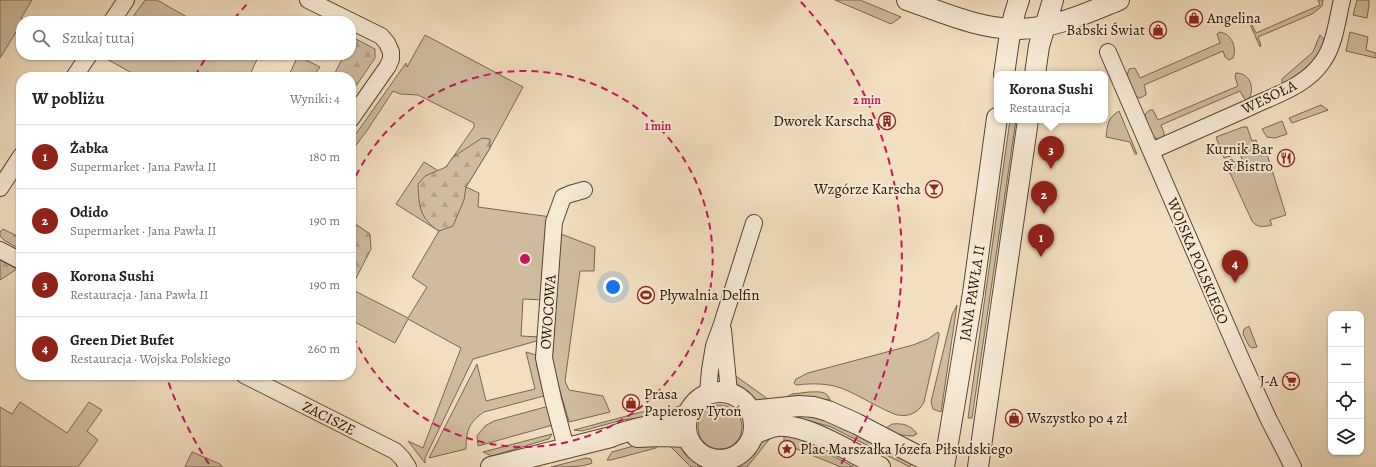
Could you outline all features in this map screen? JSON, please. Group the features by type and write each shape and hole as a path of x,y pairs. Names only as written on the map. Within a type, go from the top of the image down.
{"street":[{"path":"115,16 126,0"},
{"path":"308,0 340,16"},
{"path":"907,0 965,20 992,26 1027,28 1079,16 1119,0"},
{"path":"1019,0 1013,15 1027,28 1037,53 1035,71"},
{"path":"1006,71 1027,28 1053,0"},
{"name":"WESOŁA","path":"1151,151 1288,90 1311,74 1322,63 1329,51 1342,0"},
{"path":"356,24 381,36 390,49 391,59 388,66 356,112"},
{"name":"WOJSKA POLSKIEGO","path":"1108,52 1268,418 1292,467"},
{"path":"77,72 86,60"},
{"name":"JANA PAWŁA II","path":"944,467 973,293 996,123"},
{"name":"JANA PAWŁA II","path":"978,467 1028,123"},
{"path":"0,188 16,164"},
{"name":"OWOCOWA","path":"566,448 545,366 545,342 554,222 563,197 584,190"},
{"path":"708,393 714,346 754,223"},
{"path":"0,250 16,258"},
{"path":"722,324 729,392"},
{"name":"ZACISZE","path":"254,380 395,451 408,467"},
{"path":"718,391 729,392 746,402 751,410 754,422 754,434 749,445 731,463 720,460 709,463 695,450 687,438 685,427 687,414 698,399 708,393 718,391"},
{"path":"751,410 799,406 814,407 828,411 857,424 938,467"},
{"path":"491,467 611,437 622,432 641,427 672,421 687,414"},
{"path":"754,434 768,428 778,426 798,427 880,467"},
{"path":"611,437 628,438 661,436 687,438"}],"green space":[{"path":"0,0 32,0 22,16 16,16 16,32 0,58"},
{"path":"145,0 157,0 185,16 134,16"},
{"path":"835,0 860,0 901,17 891,24"},
{"path":"1318,0 1323,0 1322,6 1312,14 1258,37 1261,45 1260,47 1250,24 1256,33 1320,5"},
{"path":"1357,0 1369,0 1367,18 1353,15"},
{"path":"1220,32 1224,33 1230,38 1234,46 1233,58 1229,60 1225,57 1223,51 1144,85 1146,95 1140,98 1135,96 1126,79 1129,69 1135,68 1140,78 1220,43 1217,34"},
{"path":"1350,32 1368,37 1366,50 1376,53 1376,58 1346,51"},
{"path":"425,35 523,87 490,148 466,187 479,193 478,207 551,217 543,300 523,299 521,336 540,337 540,340 473,359 425,458 425,463 408,441 423,448 461,348 408,319 395,343 356,323 356,292 408,318 427,287 412,277 439,231 396,204 424,162 442,173 474,127 474,123 418,95 400,94 393,91 356,145 356,134 406,63 407,67"},
{"path":"1320,35 1324,39 1318,53 1302,71 1282,85 1282,79 1313,52"},
{"path":"356,39 375,49 375,58 356,86 356,72 336,72 342,60 356,60"},
{"path":"109,60 257,60 251,72 130,72"},
{"path":"296,60 306,60 320,67 316,72 290,72"},
{"path":"1236,73 1245,76 1250,82 1251,95 1249,99 1246,100 1240,91 1161,125 1164,136 1158,139 1153,137 1144,118 1148,111 1153,110 1158,120 1238,86 1235,77"},
{"path":"1321,105 1328,110 1292,123 1289,118"},
{"path":"1119,111 1137,154 1135,154 1130,142 1106,137 1110,119"},
{"path":"1282,121 1287,134 1275,138 1267,137 1262,129"},
{"path":"1010,123 1016,123 972,418 968,418"},
{"path":"1243,127 1247,127 1252,141 1256,140 1261,156 1267,154 1286,215 1270,220 1272,225 1256,225 1252,221 1225,162 1232,159 1233,162 1242,159 1238,149 1229,152 1231,156 1224,158 1216,137"},
{"path":"482,138 490,139 490,148 466,187 464,200 453,226 439,231 427,221 421,211 418,184 425,176 446,167 453,157"},
{"path":"356,224 370,234 371,249 356,278"},
{"path":"3,229 16,236 16,247 4,240 0,236 0,232"},
{"path":"561,234 595,247 594,271 580,271 565,381 569,390 603,396 610,412 569,422 552,363"},
{"path":"0,260 16,270 0,280"},
{"path":"957,305 941,412 933,409 931,402 952,315"},
{"path":"1249,326 1257,347 1252,348 1249,346 1243,334 1244,329"},
{"path":"938,332 939,336 924,402 918,410 911,414 903,416 894,414 852,393 834,386 815,384 796,385 794,383 796,379 808,373 913,345 928,339"},
{"path":"526,352 536,355 544,396 484,412 475,419 469,428 466,449 429,458 477,364 486,401 535,389"},
{"path":"733,374 772,402 758,401 747,396 738,387"},
{"path":"809,392 824,393 830,400 814,398 785,398 792,394"},
{"path":"20,402 67,433 89,402 102,410 87,431 98,440 78,467 0,467 0,407 12,414"},
{"path":"720,405 732,409 738,415 742,427 738,439 732,445 720,449 708,445 702,439 698,427 702,415 708,409"},
{"path":"549,406 553,425 478,446 477,436 485,426 494,421"},
{"path":"649,410 654,411 657,416 622,420 582,431 574,430"},
{"path":"796,413 821,419 840,426 911,464 910,467 831,427 811,421 790,418"},
{"path":"892,424 906,425 912,428 917,434 914,436 903,435 886,428"},
{"path":"552,434 549,439 492,456 483,452"},
{"path":"786,434 802,440 854,467 841,467 787,445 784,441 784,435"},
{"path":"772,436 747,467 739,467 759,444"},
{"path":"676,444 682,447 700,467 691,467 670,446"},
{"path":"637,445 658,445 656,448 607,460 612,452"},
{"path":"192,452 220,464 223,467 185,467"},
{"path":"586,458 591,459 592,463 579,466 551,467"}],"place":[{"name":"Angelina","path":"1194,18"},
{"name":"Babski Świat","path":"1158,30"},
{"name":"Dworek Karscha","path":"887,121"},
{"name":"Kurnik Bar & Bistro","path":"1286,158"},
{"name":"Korona Sushi","path":"1051,169"},
{"name":"Wzgórze Karscha","path":"934,189"},
{"name":"Odido","path":"1044,214"},
{"name":"Żabka","path":"1041,257"},
{"name":"Green Diet Bufet","path":"1235,283"},
{"name":"Pływalnia Delfin","path":"646,295"},
{"name":"J-A","path":"1291,381"},
{"name":"Prasa Papierosy Tytoń","path":"631,403"},
{"name":"Wszystko po 4 zł","path":"1014,418"},
{"name":"Plac Marszałka Józefa Piłsudskiego","path":"787,449"}]}
